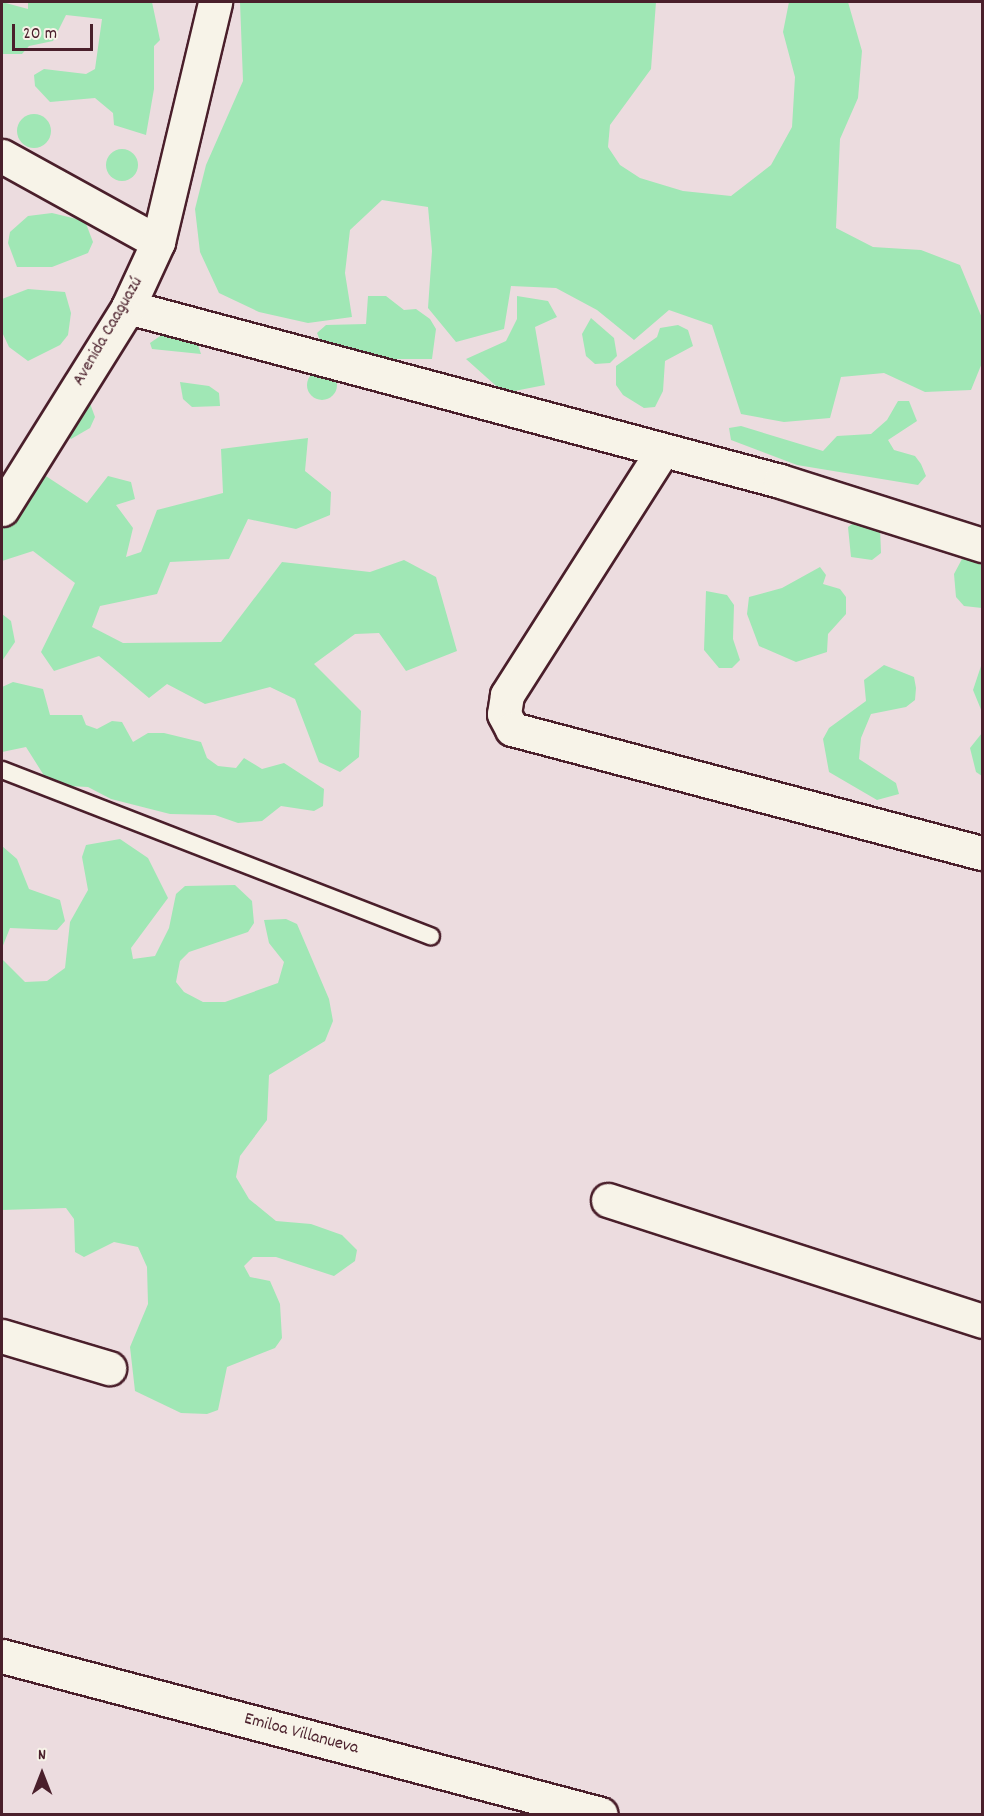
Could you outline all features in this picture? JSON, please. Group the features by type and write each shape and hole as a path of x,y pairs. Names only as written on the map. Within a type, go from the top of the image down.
{"street":[{"name":"Avenida Caaguazú","path":"2,508 128,307 159,242 215,2"},
{"path":"2,156 159,242"},
{"path":"128,307 662,453 780,481 982,545"},
{"path":"662,453 507,695 504,714 512,729 982,853"},
{"path":"608,1200 982,1321"},
{"path":"2,1336 109,1368"},
{"name":"Emiloa Villanueva","path":"2,1656 601,1815"}],"lane":[{"path":"2,770 431,936"}],"green space":[{"path":"2,2 28,9 28,2 152,2 160,40 154,46 154,89 146,135 114,125 113,113 95,98 50,102 35,86 34,75 44,69 86,74 95,69 102,19 66,15 53,41 29,46 22,54 2,54"},
{"path":"240,2 656,2 651,69 610,125 608,147 620,165 640,178 683,191 731,196 771,165 792,127 795,77 783,32 789,2 848,2 862,51 858,98 840,139 836,228 873,247 921,250 960,265 982,318 982,363 971,390 925,392 884,373 841,377 830,418 784,422 741,414 712,325 669,310 634,340 597,310 556,288 511,286 504,329 456,342 428,308 432,251 428,207 382,200 350,230 345,273 352,317 308,323 259,312 219,293 200,252 195,209 206,165 243,81"},
{"path":"34,114 46,119 51,131 46,143 34,148 22,143 17,131 22,119"},
{"path":"122,149 134,153 138,165 134,177 122,181 110,177 106,165 110,153"},
{"path":"52,213 85,221 93,242 88,253 52,267 17,267 8,243 10,232 28,216"},
{"path":"28,289 65,292 71,313 68,335 60,345 28,361 9,347 2,332 2,299"},
{"path":"368,296 386,296 404,310 416,309 430,319 436,329 432,359 369,359 322,345 317,333 326,325 366,324"},
{"path":"517,296 548,301 557,317 535,327 545,385 504,393 466,359 506,341 517,319"},
{"path":"591,318 614,338 617,356 610,363 595,364 586,356 582,334"},
{"path":"678,325 688,330 693,346 665,361 663,391 655,407 644,408 623,395 616,385 616,366 657,337 660,328"},
{"path":"163,334 196,339 201,354 152,349 150,343"},
{"path":"322,370 328,371 336,379 336,391 328,399 322,400 316,399 308,391 307,385 308,379 316,371"},
{"path":"180,382 209,386 219,393 220,406 192,407 183,399"},
{"path":"88,398 95,417 90,428 71,439 62,432"},
{"path":"898,401 909,401 917,421 888,440 894,450 915,456 921,464 926,476 918,485 797,465 731,440 729,428 741,426 823,451 837,436 871,434 887,420"},
{"path":"308,438 305,471 331,492 330,515 296,529 248,519 229,559 170,562 157,594 100,606 92,627 123,643 221,642 282,562 370,572 404,560 436,577 457,651 406,671 379,633 355,634 314,664 361,711 359,757 340,772 319,762 295,699 270,687 205,704 167,684 149,698 99,656 54,671 41,652 75,583 33,551 2,561 2,504 26,463 87,503 108,476 131,482 135,499 116,505 133,528 126,557 141,552 157,510 223,493 221,449"},
{"path":"858,520 880,528 881,553 872,560 851,557 848,527"},
{"path":"982,551 982,608 964,606 956,597 954,574 962,559"},
{"path":"820,567 826,575 823,584 840,589 846,597 846,614 828,634 827,652 796,662 759,646 747,614 749,597 782,588"},
{"path":"706,591 727,595 734,605 733,639 740,660 732,668 719,668 704,650"},
{"path":"2,614 11,621 15,642 2,661"},
{"path":"982,663 982,712 973,690"},
{"path":"884,665 914,677 916,688 915,700 906,707 871,714 861,738 859,759 896,783 899,794 877,800 829,772 823,739 829,728 866,701 864,680"},
{"path":"13,682 43,689 50,715 82,715 86,725 97,729 112,721 122,722 133,742 148,733 164,733 201,742 207,758 218,766 236,768 244,758 262,769 284,763 324,789 323,806 314,811 281,806 262,821 238,823 215,815 170,814 111,799 88,787 50,785 26,747 2,752 2,687"},
{"path":"982,733 982,776 976,772 970,748"},
{"path":"120,839 148,858 168,898 131,948 133,959 155,956 169,928 176,894 185,886 235,885 252,901 254,923 248,932 189,952 180,961 176,982 184,992 203,1002 225,1002 278,983 284,962 269,943 264,920 286,919 297,924 329,999 333,1021 325,1041 269,1075 267,1120 240,1156 236,1177 249,1199 276,1221 311,1224 342,1235 357,1250 355,1261 334,1276 276,1257 253,1257 244,1266 250,1277 270,1281 280,1304 282,1338 275,1348 227,1367 218,1410 207,1414 181,1413 135,1391 130,1347 148,1304 147,1267 138,1247 114,1242 84,1257 75,1252 74,1219 66,1208 2,1210 2,959 25,982 47,981 65,968 70,922 88,890 82,857 86,845"},
{"path":"2,846 17,859 29,889 60,900 65,921 57,930 10,928 2,948"}]}
